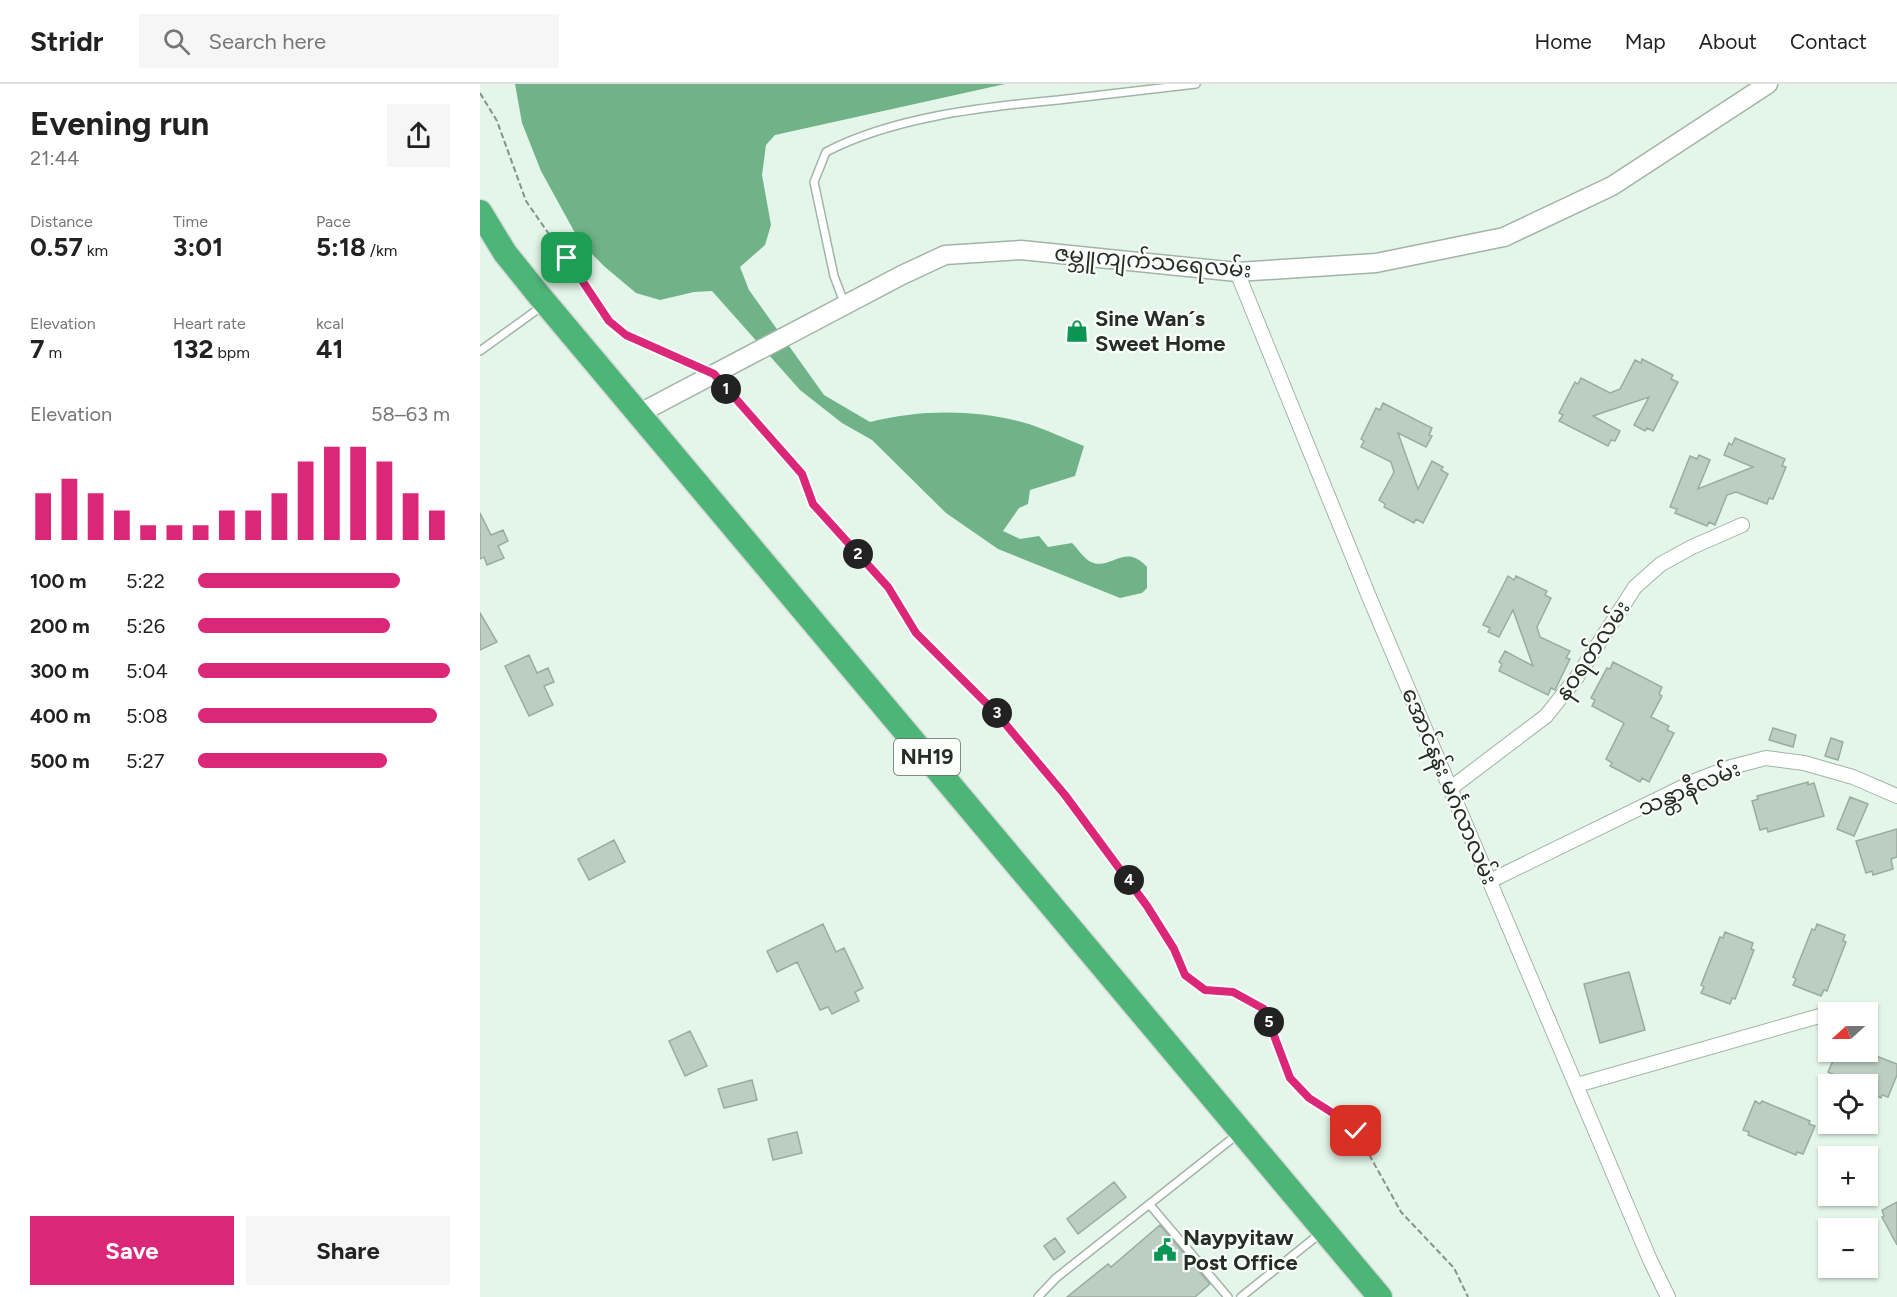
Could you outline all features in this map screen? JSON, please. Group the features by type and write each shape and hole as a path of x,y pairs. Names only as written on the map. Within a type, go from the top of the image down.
{"highway":[{"name":"NH19","path":"480,212 505,253 546,303 1380,1297"}],"main road":[{"name":"ဇမ္ဘူကျက်သရေလမ်း","path":"639,413 945,255 1021,250 1237,272 1376,263 1504,237 1612,186 1768,84"}],"street":[{"name":"အောင်နန်း မင်္ဂလာလမ်း","path":"1237,272 1365,588 1650,1260 1668,1297"},
{"name":"နဝရတ်လမ်း","path":"1450,788 1546,716 1577,677 1635,587 1661,564 1692,547 1742,525"},
{"name":"သန္တာနီလမ်း","path":"1490,881 1697,780 1731,767 1766,759 1804,763 1853,777 1897,796"},
{"path":"1576,1085 1818,1016"}],"lane":[{"path":"845,305 834,276 814,182 826,152 852,138 903,124 1001,105 1196,84"},
{"path":"480,351 546,303"},
{"path":"1038,1297 1056,1278 1241,1132"},
{"path":"1150,1205 1228,1297"},
{"path":"1241,1297 1324,1230"}],"path":[{"path":"480,93 497,121 526,201 609,321 626,335 714,374 802,474 813,504 888,587 916,633 997,714 1065,795 1147,906 1174,949 1185,975 1205,990 1233,992 1264,1009 1290,1078 1309,1098 1356,1131 1401,1212 1454,1268 1468,1297"}],"shaded area":[{"path":"515,84 1005,84 775,135 766,145 762,175 771,225 765,245 740,267 749,290 824,395 870,422 929,413 970,413 1029,424 1084,446 1075,476 1030,490 1028,504 1019,508 1003,531 1020,539 1039,536 1048,547 1072,543 1089,561 1097,564 1124,557 1139,560 1147,567 1147,588 1142,593 1120,598 998,549 946,513 872,440 842,423 800,390 712,291 694,292 660,300 636,293 580,242 541,171 522,123"}],"building":[{"path":"1642,359 1673,375 1671,379 1678,382 1653,431 1647,428 1645,431 1634,425 1649,397 1593,416 1620,431 1615,441 1611,440 1608,446 1559,421 1563,415 1559,413 1575,382 1578,384 1581,378 1610,393 1620,389 1635,360 1641,363"},
{"path":"1383,403 1432,428 1429,435 1432,436 1426,447 1398,433 1418,489 1432,461 1443,467 1441,470 1448,474 1423,523 1416,519 1414,523 1384,507 1385,504 1379,500 1394,472 1391,462 1361,447 1364,441 1361,439 1376,408 1380,410"},
{"path":"1735,438 1785,459 1782,466 1786,467 1773,499 1769,498 1767,504 1736,492 1727,495 1715,525 1709,522 1707,526 1675,513 1677,509 1670,507 1690,456 1697,459 1699,455 1710,460 1698,489 1753,467 1724,455 1729,443 1732,445"},
{"path":"480,513 491,535 503,530 508,541 498,546 504,558 487,565 484,557 480,559"},
{"path":"1508,576 1514,580 1516,576 1547,591 1545,595 1551,598 1537,627 1540,637 1570,651 1566,658 1570,659 1555,690 1551,688 1548,695 1499,671 1502,664 1499,662 1505,651 1533,666 1513,610 1499,637 1488,632 1490,628 1483,625"},
{"path":"480,613 497,642 480,650"},
{"path":"529,655 537,673 548,668 554,682 544,686 553,705 529,716 505,666"},
{"path":"1613,662 1662,687 1659,694 1662,696 1651,717 1669,726 1667,730 1674,733 1649,782 1642,778 1640,782 1610,766 1612,763 1606,759 1624,723 1592,706 1595,700 1591,698 1607,668 1610,669"},
{"path":"1773,728 1796,735 1793,747 1769,740"},
{"path":"1831,738 1843,742 1838,760 1825,756"},
{"path":"1808,782 1808,785 1814,783 1824,816 1768,832 1767,828 1760,830 1752,801 1758,799 1757,796"},
{"path":"1850,797 1868,804 1854,836 1837,829"},
{"path":"1897,829 1897,857 1891,859 1893,869 1873,875 1872,871 1866,873 1856,841"},
{"path":"614,840 625,862 589,880 578,859"},
{"path":"823,924 836,952 844,948 863,988 855,992 859,1001 832,1014 828,1007 820,1010 797,962 777,972 767,951"},
{"path":"1817,924 1845,935 1843,941 1846,942 1827,991 1824,990 1821,996 1793,985 1796,979 1793,977 1812,929 1815,930"},
{"path":"1725,932 1753,943 1751,949 1754,950 1735,999 1732,998 1730,1004 1701,993 1704,987 1701,985 1720,937 1723,938"},
{"path":"1629,972 1645,1030 1600,1043 1584,984"},
{"path":"690,1031 707,1066 685,1076 669,1041"},
{"path":"1878,1057 1897,1064 1897,1075 1888,1097 1882,1095 1881,1098 1878,1097 1878,1074 1832,1074 1828,1072 1832,1062 1878,1062"},
{"path":"752,1080 757,1100 724,1108 718,1089"},
{"path":"1755,1101 1760,1104 1762,1101 1810,1121 1809,1124 1815,1126 1803,1154 1797,1152 1796,1155 1748,1135 1749,1132 1743,1130"},
{"path":"797,1132 802,1153 773,1160 768,1139"},
{"path":"1114,1182 1126,1197 1078,1234 1067,1219"},
{"path":"1897,1202 1897,1245 1882,1217 1884,1216 1882,1210"},
{"path":"1160,1225 1210,1284 1195,1297 1067,1297 1108,1264 1111,1267"},
{"path":"1055,1238 1065,1252 1054,1260 1044,1246"}],"place":[{"name":"Sine Wan´s Sweet Home","path":"1077,331"},
{"name":"Naypyitaw Post Office","path":"1165,1250"}],"route":[{"path":"567,258 609,321 626,335 714,374 802,474 813,504 888,587 916,633 997,714 1065,795 1147,906 1174,949 1185,975 1205,990 1233,992 1264,1009 1290,1078 1309,1098 1356,1131"}]}
